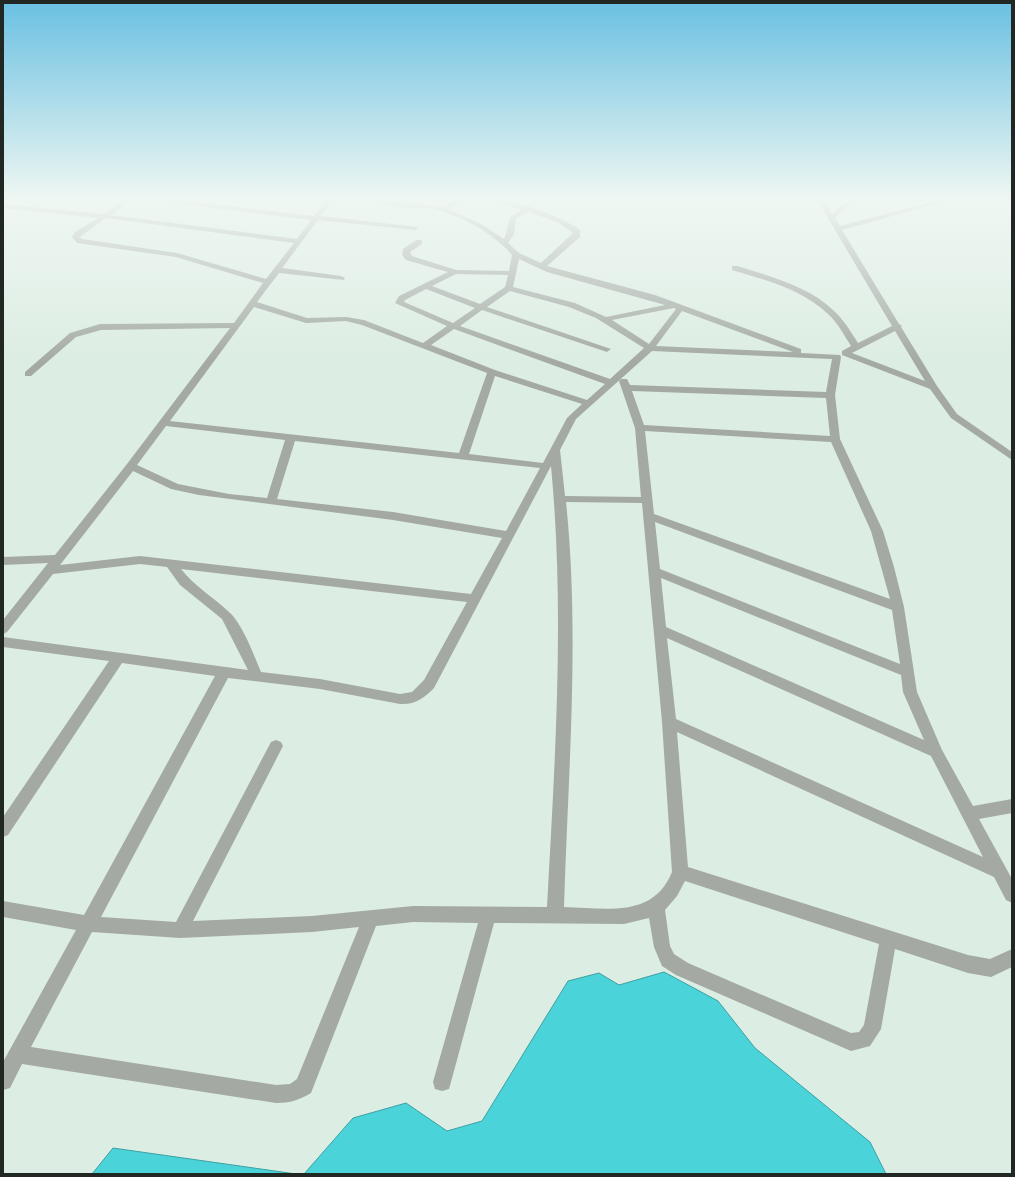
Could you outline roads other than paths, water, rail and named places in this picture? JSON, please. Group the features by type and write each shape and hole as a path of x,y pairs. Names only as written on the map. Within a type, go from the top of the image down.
{"street":[{"path":"169,253 177,254 268,282"},
{"path":"3,629 131,466 289,253"},
{"path":"406,253 406,255 455,272 512,273"},
{"path":"541,267 557,253"},
{"path":"852,253 898,326 933,387 954,416 1012,457"},
{"path":"510,288 516,255 541,267 619,286 678,306 810,356"},
{"path":"736,268 781,283 813,299 831,312 856,348"},
{"path":"276,270 341,278"},
{"path":"455,272 402,298 399,303 453,326 612,383"},
{"path":"424,286 480,307 607,349"},
{"path":"424,346 510,288 572,305 606,319 650,348 810,356 841,355 933,387"},
{"path":"251,303 306,320 346,319 364,323 492,372 588,403"},
{"path":"606,319 678,306"},
{"path":"3,642 320,684 400,700 409,700 420,694 429,684 572,418 650,348 678,306"},
{"path":"28,374 73,335 86,330 100,327 235,325"},
{"path":"898,326 841,355 830,395 835,439 877,531 898,607 910,692 936,752 1012,895"},
{"path":"463,456 492,372"},
{"path":"3,909 88,924 180,930 312,924 413,914 624,916 638,914 656,908 665,900 675,887 680,872 669,722 640,428 622,374"},
{"path":"626,388 830,395"},
{"path":"163,423 546,466"},
{"path":"640,428 835,439"},
{"path":"271,501 291,437"},
{"path":"555,450 561,499 565,676 555,915"},
{"path":"131,466 175,486 229,497 393,516 509,535"},
{"path":"561,499 647,500"},
{"path":"649,516 898,607"},
{"path":"3,561 58,559"},
{"path":"49,570 140,560 475,599"},
{"path":"170,564 184,582 226,616 238,636 257,676"},
{"path":"654,572 906,672"},
{"path":"660,630 936,752"},
{"path":"3,830 118,658"},
{"path":"3,1081 224,672"},
{"path":"669,722 998,871"},
{"path":"180,930 276,746"},
{"path":"968,814 1012,806"},
{"path":"680,872 968,964 991,968 1012,958"},
{"path":"656,908 662,947 668,960 682,969 851,1042 864,1040 872,1030 888,938"},
{"path":"442,1082 488,915"},
{"path":"18,1054 276,1094 292,1093 304,1086 371,918"}],"water":[{"path":"664,972 718,1001 755,1048 870,1142 886,1174 304,1174 353,1118 406,1103 447,1131 482,1121 568,981 599,973 619,985"},
{"path":"113,1148 296,1174 92,1174"}]}
